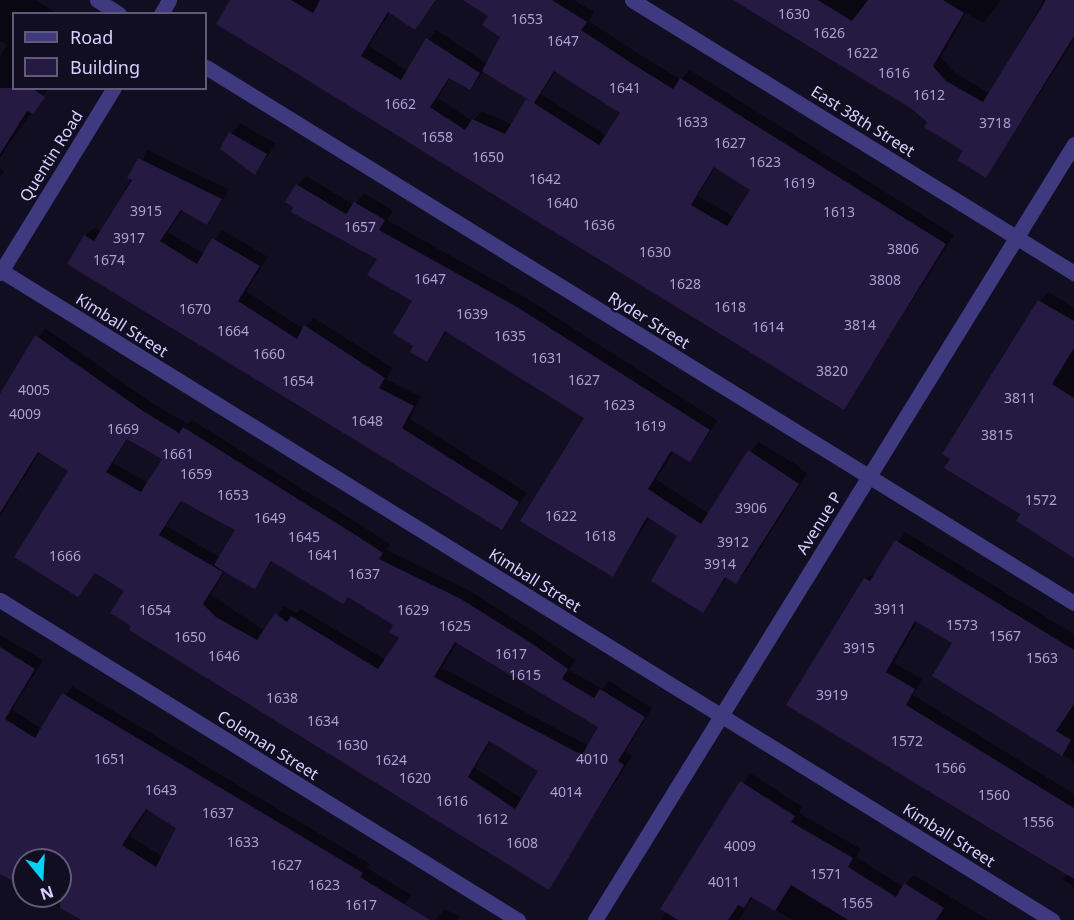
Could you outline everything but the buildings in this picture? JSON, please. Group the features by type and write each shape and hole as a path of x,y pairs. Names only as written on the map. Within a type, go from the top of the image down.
{"street":[{"path":"97,0 116,12"},
{"name":"East 38th Street","path":"632,0 1074,273"},
{"name":"Ryder Street","path":"207,68 1074,603"},
{"name":"Quentin Road","path":"0,271 113,90"},
{"name":"Avenue P","path":"595,920 1074,144"},
{"name":"Kimball Street","path":"0,271 1052,920"},
{"name":"Coleman Street","path":"0,600 518,920"}]}
